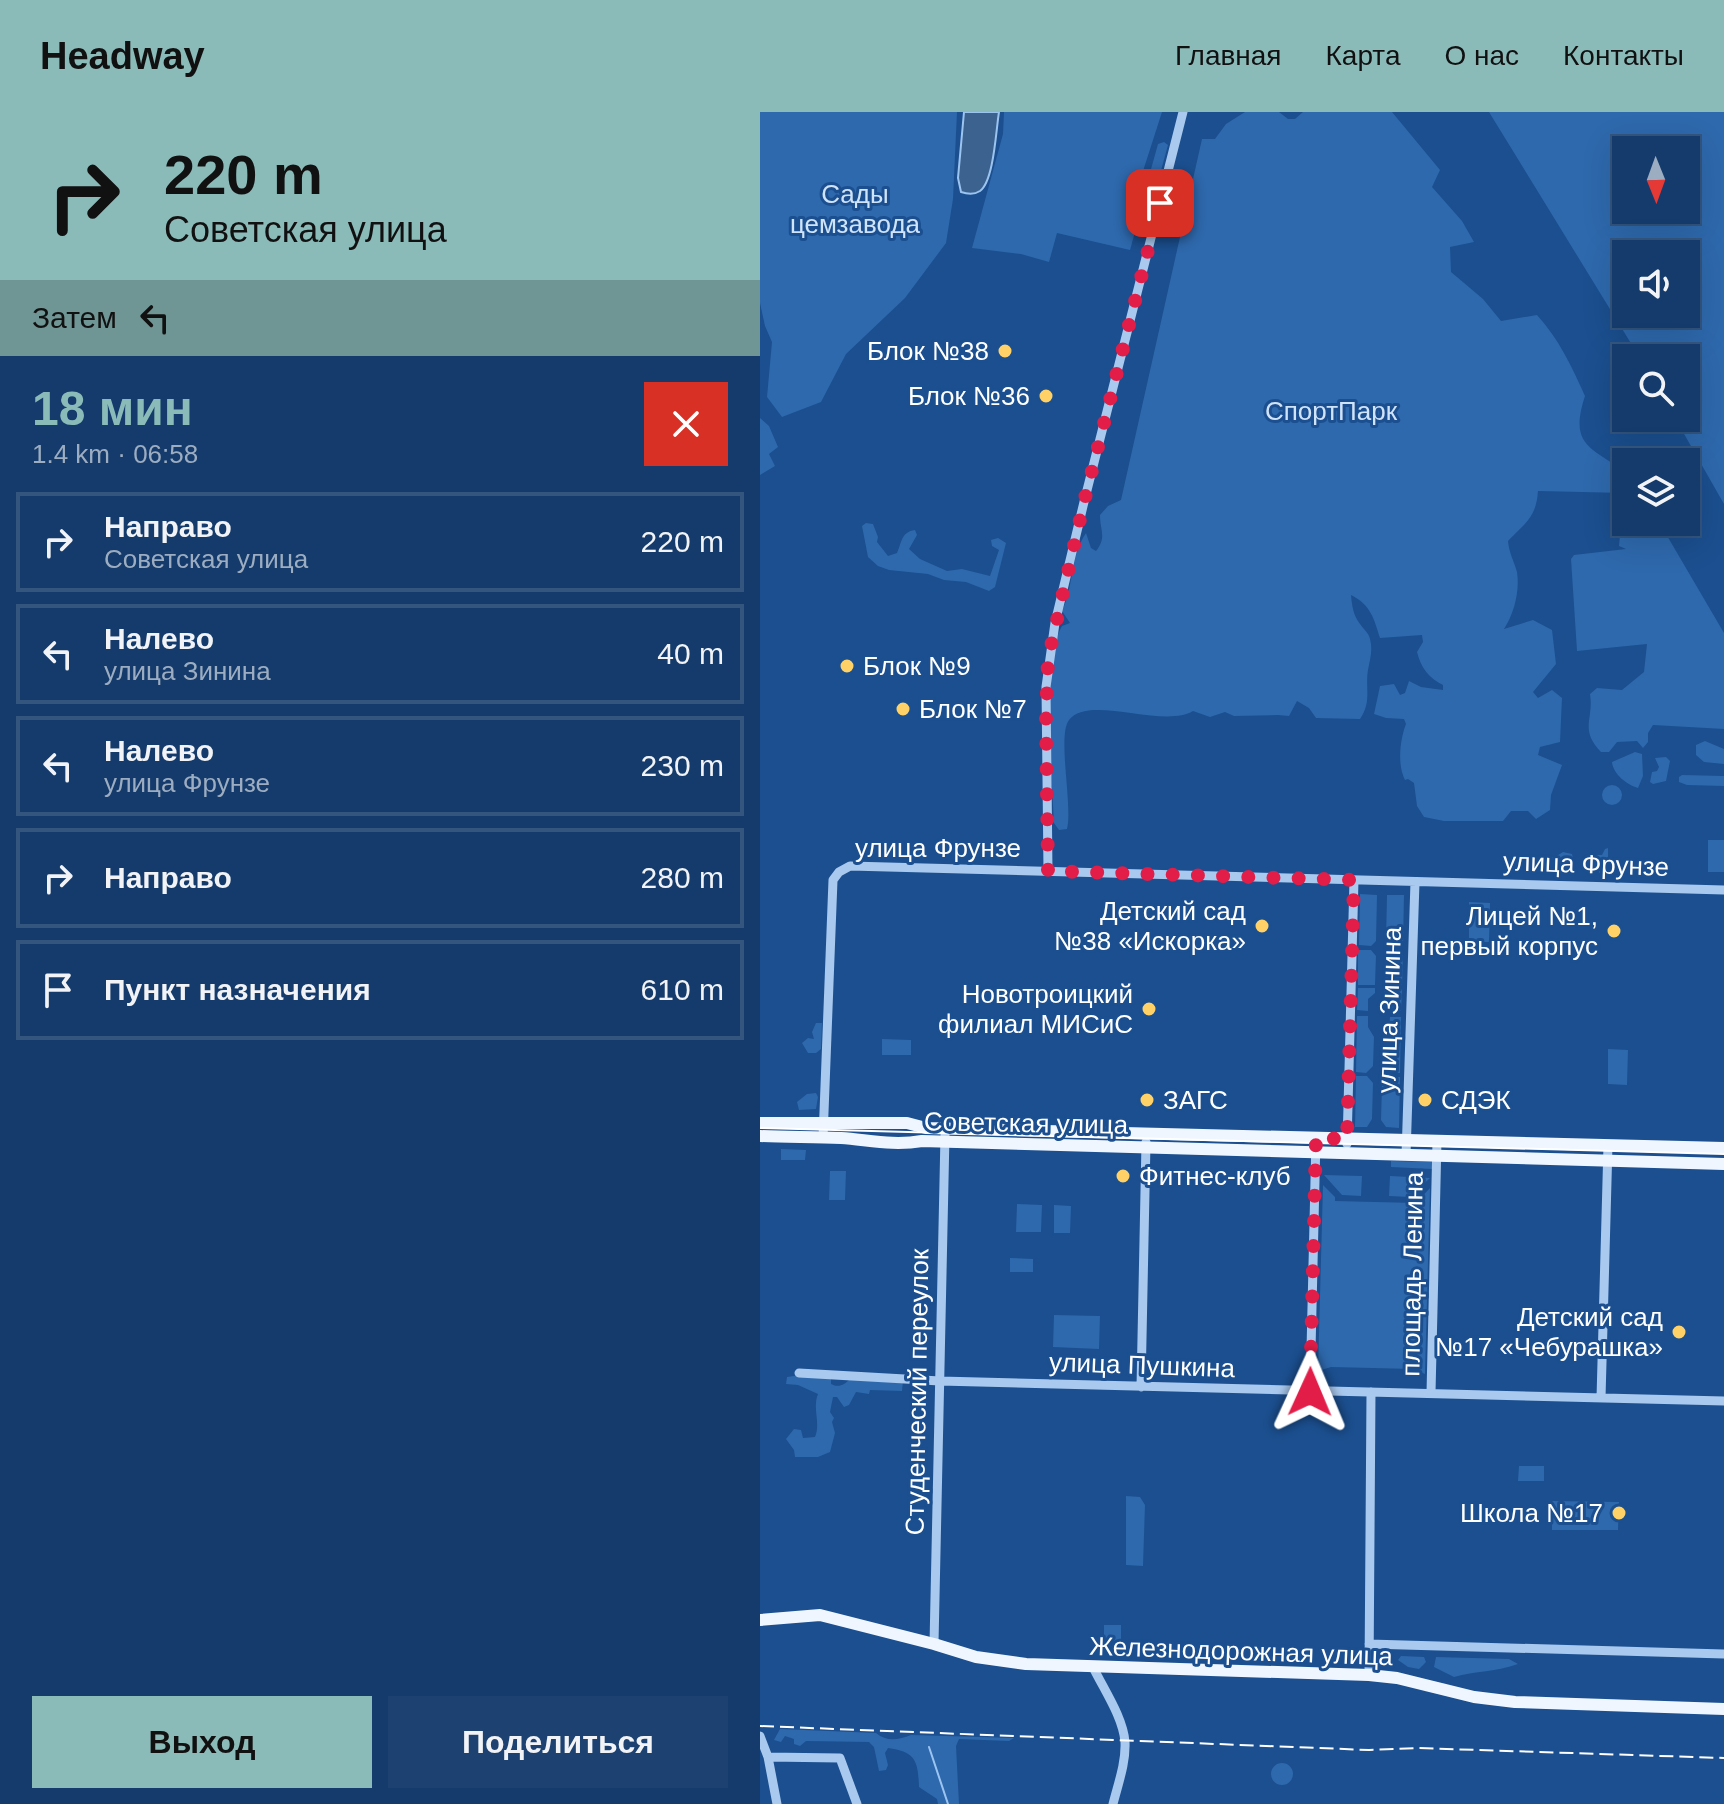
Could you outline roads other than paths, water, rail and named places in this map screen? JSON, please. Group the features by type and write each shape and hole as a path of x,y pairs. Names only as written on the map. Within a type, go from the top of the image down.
{"main road":[{"name":"Советская улица","path":"760,1123 824,1131 862,1142 945,1135 1146,1133 1724,1148"},
{"name":"Советская улица","path":"760,1136 907,1123 945,1135 1146,1147 1724,1164"},
{"name":"Железнодорожная улица","path":"760,1620 820,1615 976,1657 1026,1664 1369,1675 1397,1678 1474,1697 1515,1702 1724,1709"}],"street":[{"path":"1048,871 1048,659 1084,502 1183,112"},
{"name":"улица Фрунзе","path":"824,1131 833,880 850,866 1724,890"},
{"name":"улица Зинина","path":"1347,1153 1354,880"},
{"name":"улица Зинина","path":"1406,1155 1415,882"},
{"path":"1141,1387 1146,1133"},
{"name":"Студенческий переулок","path":"934,1644 945,1135"},
{"path":"1310,1392 1316,1138"},
{"name":"площадь Ленина","path":"1431,1393 1437,1141"},
{"path":"1601,1398 1608,1145"},
{"name":"улица Пушкина","path":"799,1373 940,1381 1724,1401"},
{"path":"1369,1675 1371,1392"},
{"name":"Железнодорожная улица","path":"1369,1644 1724,1654"},
{"path":"1093,1667 1122,1727 1125,1740 1113,1804"},
{"path":"760,1736 768,1757 777,1804"},
{"path":"768,1757 840,1758 857,1804"}],"waterway":[{"path":"929,1747 948,1804"}],"tram line":[{"path":"760,1128 1724,1154"}],"railway":[{"path":"760,1726 1369,1750 1417,1748 1724,1758"}],"place":[{"name":"Блок №38","path":"1005,351"},
{"name":"Блок №36","path":"1046,396"},
{"name":"Блок №9","path":"847,666"},
{"name":"Блок №7","path":"903,709"},
{"name":"Детский сад №38 «Искорка»","path":"1262,926"},
{"name":"Лицей №1, первый корпус","path":"1614,931"},
{"name":"Новотроицкий филиал МИСиС","path":"1149,1009"},
{"name":"ЗАГС","path":"1147,1100"},
{"name":"СДЭК","path":"1425,1100"},
{"name":"Фитнес-клуб","path":"1123,1176"},
{"name":"Детский сад №17 «Чебурашка»","path":"1679,1332"},
{"name":"Школа №17","path":"1619,1513"}],"park label":[{"name":"Сады цемзавода","path":"855,209"},
{"name":"СпортПарк","path":"1331,411"}]}
